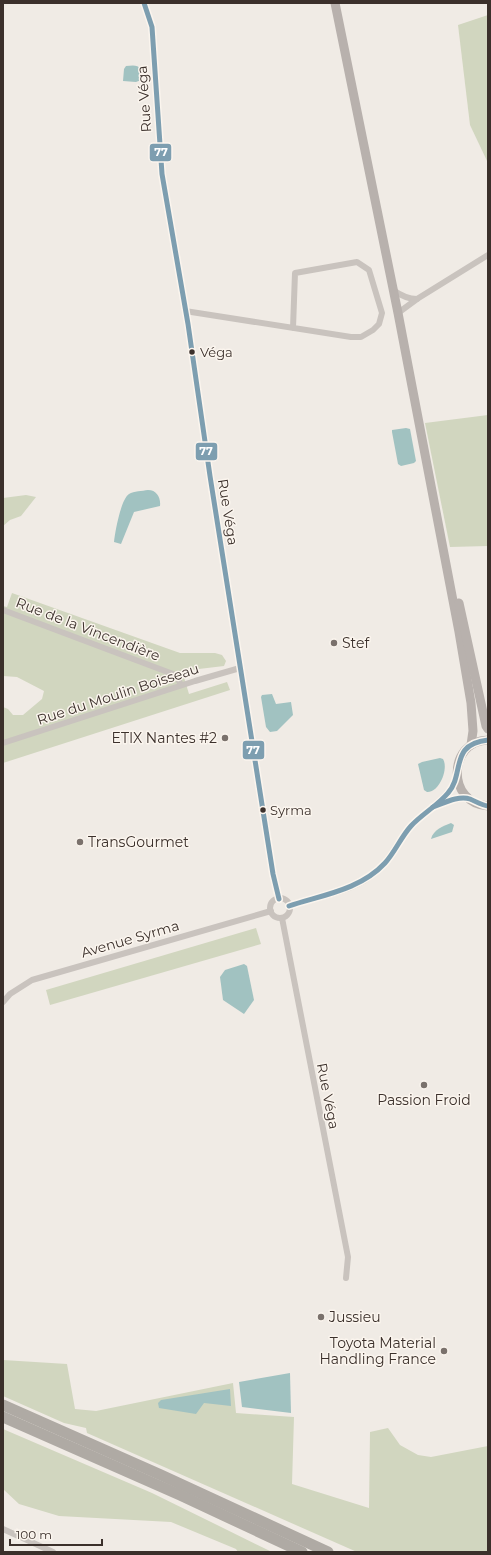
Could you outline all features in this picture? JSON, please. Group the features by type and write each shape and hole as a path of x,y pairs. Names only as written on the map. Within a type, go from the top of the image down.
{"highway":[{"path":"3,1405 161,1475 328,1552"},
{"path":"3,1417 167,1489 302,1552"}],"main road":[{"path":"335,3 398,313 471,703 473,731 471,745"},
{"path":"435,510 450,563 486,726 488,729"},
{"path":"487,807 477,804 463,792 457,780 457,767 464,751 479,741 488,740"}],"street":[{"name":"Rue Véga","path":"144,3 152,27 162,174 185,311 272,866 279,899"},
{"path":"398,313 417,299 488,255"},
{"path":"185,311 293,328 352,337 361,336 373,330 379,324 382,313 369,270 357,262 295,273 293,328"},
{"path":"393,290 410,299 417,299"},
{"name":"Rue de la Vincendière","path":"3,610 173,674 181,685"},
{"name":"Rue du Moulin Boisseau","path":"3,743 181,685 241,671"},
{"path":"289,906 349,889 365,881 386,862 409,828 449,792 457,780"},
{"path":"429,809 451,800 469,798"},
{"path":"279,899 286,901 289,906 289,912 282,918 274,916 270,911 271,904 279,899"},
{"name":"Avenue Syrma","path":"3,1002 16,990 32,980 270,911"},
{"name":"Rue Véga","path":"282,918 348,1257 346,1278"},
{"path":"3,1529 53,1552"}],"green space":[{"path":"488,15 488,163 470,125 458,25"},
{"path":"488,415 488,546 450,547 425,423"},
{"path":"26,495 36,497 21,516 10,520 3,526 3,498"},
{"path":"12,593 180,653 215,653 222,655 226,661 224,666 182,671 189,694 227,682 230,690 3,763 3,707 8,709 13,715 23,715 42,699 44,691 17,677 3,676 3,606 7,607"},
{"path":"256,928 261,944 50,1005 46,990"},
{"path":"3,1360 67,1364 75,1409 96,1411 233,1383 236,1413 294,1417 292,1484 369,1508 370,1432 388,1428 400,1445 418,1455 431,1457 488,1446 488,1552 357,1552 87,1433 86,1428 64,1423 3,1396"},
{"path":"3,1429 152,1493 272,1552 238,1552 236,1549 171,1522 59,1516 19,1504 3,1489"}],"water":[{"path":"126,66 138,66 141,69 141,80 136,82 123,81 124,69"},
{"path":"406,428 410,429 416,461 414,463 401,466 398,464 392,430"},
{"path":"148,490 154,491 158,495 160,506 134,512 121,544 114,542 119,516 126,497 133,492"},
{"path":"272,694 276,704 291,702 293,715 277,731 270,732 266,727 261,697 262,695"},
{"path":"440,758 443,759 445,763 442,780 435,789 427,792 424,790 418,764"},
{"path":"451,823 454,825 452,832 431,839 436,831"},
{"path":"244,964 247,966 254,1000 244,1014 223,1000 220,977 225,970"},
{"path":"290,1373 291,1413 242,1407 239,1382"},
{"path":"230,1389 231,1406 204,1403 196,1414 159,1408 158,1403 161,1400"}],"transit line":[{"name":"77","path":"144,3 152,27 162,174 188,324 210,476 273,874 279,899"},
{"name":"77","path":"289,906 352,886 375,872 389,859 411,826 448,793 453,785 463,754 468,747 488,740"},
{"name":"77","path":"433,807 461,798 470,799 488,806"}],"place":[{"name":"Véga","path":"192,352"},
{"name":"Stef","path":"334,643"},
{"name":"ETIX Nantes #2","path":"225,738"},
{"name":"Syrma","path":"263,810"},
{"name":"TransGourmet","path":"80,842"},
{"name":"Passion Froid","path":"424,1085"},
{"name":"Jussieu","path":"321,1317"},
{"name":"Toyota Material Handling France","path":"444,1351"}]}
